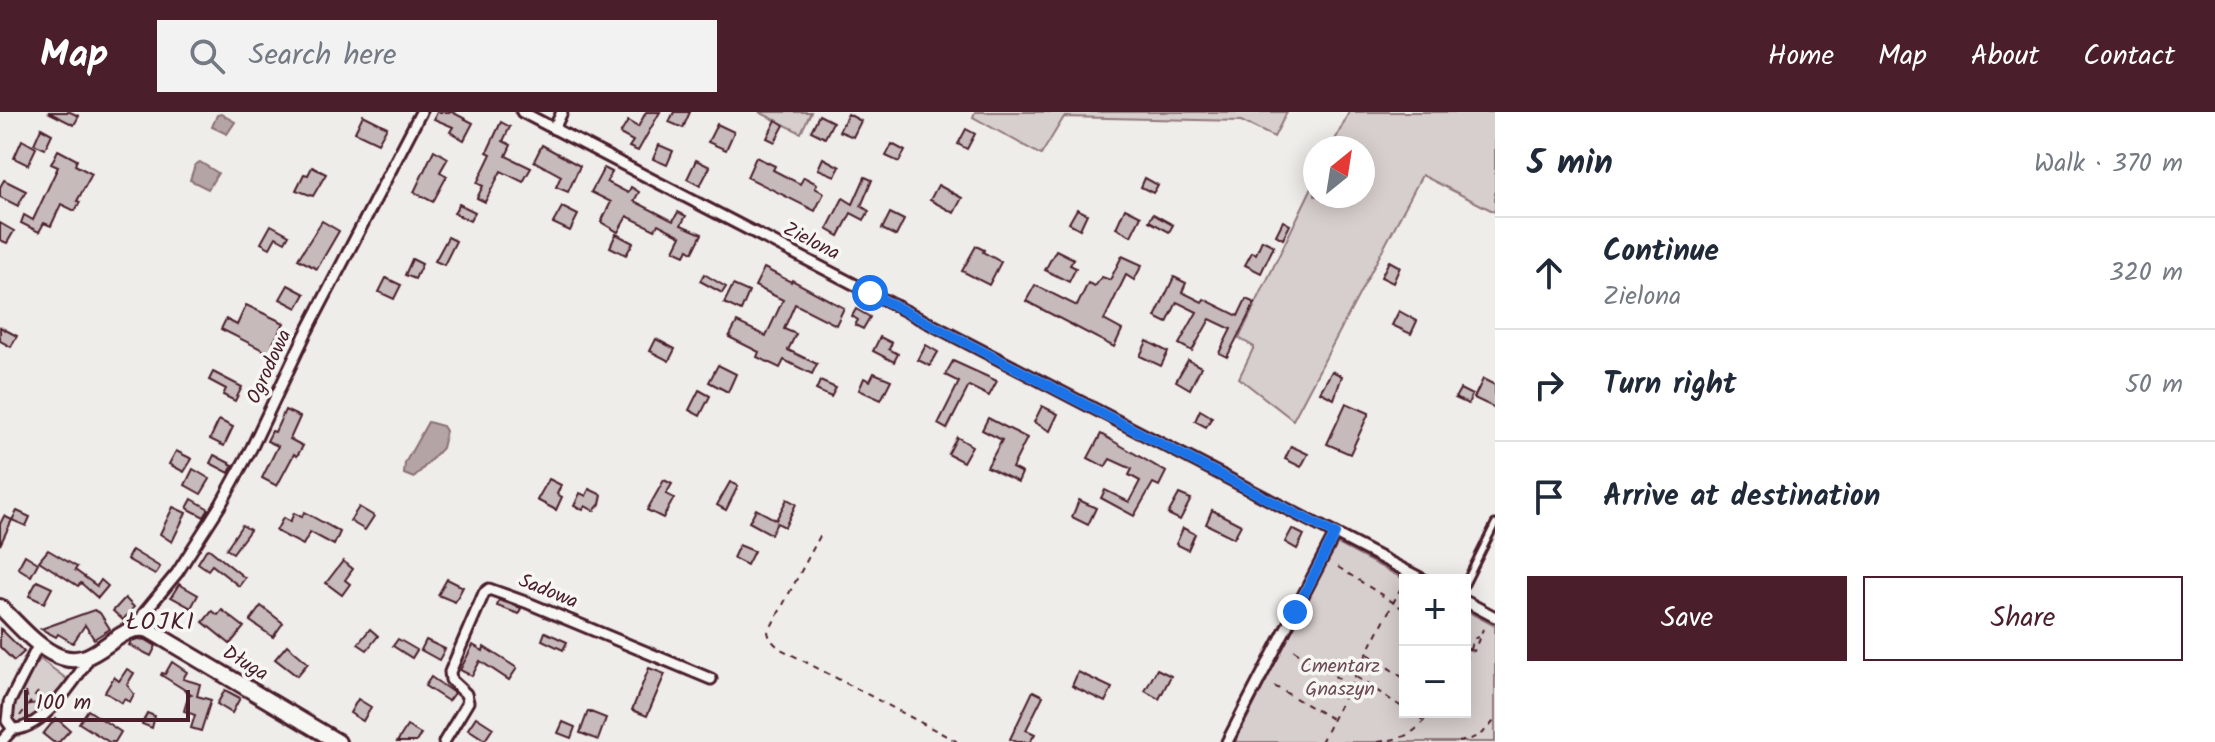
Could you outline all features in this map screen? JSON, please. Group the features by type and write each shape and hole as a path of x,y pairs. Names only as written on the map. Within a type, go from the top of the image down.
{"street":[{"name":"Ogrodowa","path":"136,628 144,613 177,573 221,504 421,112"},
{"name":"Zielona","path":"522,112 1412,574"},
{"path":"554,129 562,112"},
{"path":"1227,742 1335,534"},
{"name":"Sadowa","path":"444,742 468,702 466,694 451,680 450,672 484,593 489,589 711,679"},
{"path":"1471,604 1495,617"},
{"path":"0,607 39,644 64,658 90,656"},
{"path":"39,644 9,703 7,721 14,726 24,728 41,717 74,681 90,656 136,628"},
{"name":"Długa","path":"136,628 149,630 338,742"},
{"path":"1,742 14,726"}],"lane":[{"path":"1470,574 1495,524"}],"path":[{"path":"820,536 768,632 770,639 779,648 958,742"},
{"path":"1338,567 1399,606"},
{"path":"1321,742 1399,593"},
{"path":"1471,650 1477,646 1483,629"},
{"path":"1470,646 1478,637"},
{"path":"1294,650 1350,686"},
{"path":"1367,653 1399,675"},
{"path":"1355,677 1399,705"},
{"path":"24,683 29,704"},
{"path":"1274,686 1334,720"},
{"path":"14,726 41,688"},
{"path":"29,704 49,702"},
{"path":"1419,718 1424,721"},
{"path":"1378,742 1409,735 1418,730 1426,718"},
{"path":"1458,742 1483,733 1495,719"}],"green space":[{"path":"759,112 811,112 801,133"},
{"path":"975,112 1287,112 1274,137 1241,121 1064,117 1041,155 973,117"},
{"path":"1349,112 1495,112 1495,212 1422,175 1293,420 1239,378 1254,347 1239,338 1303,206 1375,208 1375,136 1337,136"},
{"name":"Cmentarz Gnaszyn","path":"1336,543 1399,576 1399,718 1471,718 1471,613 1495,626 1495,742 1235,742"},
{"path":"40,659 68,680 38,714 15,723 16,698"}],"shaded area":[{"path":"217,115 235,122 227,134 212,127"},
{"path":"200,162 218,173 208,189 190,180 195,165"},
{"path":"428,422 443,426 446,431 442,448 414,478 404,474 405,463"}],"building":[{"path":"48,112 70,112 79,116 74,125"},
{"path":"437,112 452,112 473,123 464,140 450,132 453,127 434,119"},
{"path":"646,112 660,112 638,151 629,147 633,141 620,134 628,121 638,127"},
{"path":"674,112 690,112 683,128 669,122"},
{"path":"848,114 861,121 853,137 839,131"},
{"path":"363,115 387,127 378,143 355,132"},
{"path":"819,115 833,122 825,138 811,131"},
{"path":"776,120 784,125 775,142 767,138"},
{"path":"501,122 510,127 503,141 511,145 506,156 531,168 523,182 501,171 485,202 477,198 483,186 477,183 491,154 487,152"},
{"path":"717,124 734,132 726,150 708,142"},
{"path":"41,128 52,134 45,149 34,144"},
{"path":"966,129 975,134 967,149 958,144"},
{"path":"22,140 36,148 28,165 14,158"},
{"path":"892,144 905,151 899,162 886,156"},
{"path":"542,145 580,166 568,192 556,187 561,176 534,161"},
{"path":"659,145 673,151 667,165 653,159"},
{"path":"58,150 77,160 75,165 92,174 75,211 61,204 51,226 44,223 39,232 21,223 24,215 33,220 58,167 51,164"},
{"path":"434,150 448,158 440,172 447,176 433,202 414,192"},
{"path":"756,157 800,184 804,177 817,184 815,188 824,193 815,211 747,177"},
{"path":"823,158 840,167 835,176 818,169"},
{"path":"696,160 710,167 700,186 687,179"},
{"path":"312,167 326,174 313,196 296,190 304,174 308,175"},
{"path":"604,168 612,172 607,182 628,193 631,187 639,192 634,201 673,221 678,212 686,216 681,225 702,234 693,252 688,249 685,255 674,250 681,236 658,224 655,230 627,216 618,232 601,222 611,202 591,192"},
{"path":"865,177 872,180 861,206 869,211 864,220 851,213 839,236 827,229 843,198 853,204"},
{"path":"1145,178 1158,185 1153,193 1141,187"},
{"path":"4,180 26,191 18,206 0,197"},
{"path":"938,185 962,198 954,213 930,200"},
{"path":"459,204 475,212 470,221 454,213"},
{"path":"562,207 578,215 570,231 553,223"},
{"path":"1125,208 1141,216 1131,236 1116,228"},
{"path":"1077,209 1087,214 1080,229 1069,223"},
{"path":"890,213 904,220 896,236 882,229"},
{"path":"1153,214 1173,225 1169,232 1149,221"},
{"path":"322,221 339,231 317,269 298,259"},
{"path":"1283,221 1290,225 1283,239 1276,235"},
{"path":"0,223 14,231 7,243 0,240"},
{"path":"271,225 289,235 285,242 276,237 270,248 261,243"},
{"path":"616,234 633,243 626,255 610,247"},
{"path":"448,237 456,241 444,265 435,261"},
{"path":"1262,240 1274,246 1261,273 1245,265 1252,252 1256,254"},
{"path":"976,246 1001,262 989,285 962,271"},
{"path":"1056,250 1074,259 1070,265 1076,268 1069,282 1045,270"},
{"path":"1122,256 1142,265 1134,280 1126,275 1104,320 1122,330 1114,347 1026,301 1035,285 1077,306 1088,283 1095,286 1102,277 1110,280"},
{"path":"412,259 422,264 415,279 405,275"},
{"path":"1389,261 1400,267 1393,283 1381,277"},
{"path":"764,268 844,308 836,325 795,304 784,329 796,334 788,350 817,364 812,374 784,360 780,368 757,357 759,352 729,337 737,322 766,336 783,300 755,286"},
{"path":"704,274 726,287 722,293 700,281"},
{"path":"1174,277 1186,283 1182,292 1238,316 1246,299 1255,303 1227,357 1219,353 1231,329 1210,319 1192,351 1179,344 1197,312 1177,302 1167,323 1155,317"},
{"path":"386,278 401,285 394,299 379,292"},
{"path":"288,285 305,294 297,308 280,299"},
{"path":"733,285 749,292 741,311 724,303"},
{"path":"246,305 284,323 273,343 281,347 277,357 221,329 226,319 237,325"},
{"path":"856,309 870,317 863,329 855,325 858,320 852,316"},
{"path":"1399,311 1417,321 1411,334 1392,325"},
{"path":"0,327 17,336 11,347 0,341"},
{"path":"880,337 892,343 889,349 898,354 894,362 873,351"},
{"path":"656,339 675,349 669,361 650,351"},
{"path":"1147,341 1168,352 1161,366 1140,356"},
{"path":"926,345 938,352 930,366 918,360"},
{"path":"1188,360 1201,367 1190,389 1176,381"},
{"path":"953,361 997,381 989,396 969,386 947,429 938,424 959,382 945,375"},
{"path":"718,365 736,374 728,392 709,382"},
{"path":"1332,371 1342,376 1334,399 1320,392"},
{"path":"213,372 242,387 235,401 223,395 226,389 209,380"},
{"path":"874,373 891,380 881,400 859,390 864,378 870,381"},
{"path":"1483,379 1495,385 1495,408 1474,398"},
{"path":"820,381 836,388 831,397 816,390"},
{"path":"1460,389 1472,395 1468,404 1455,398"},
{"path":"699,390 710,396 700,416 689,410"},
{"path":"1346,403 1369,413 1350,454 1327,444"},
{"path":"1042,406 1058,414 1050,431 1034,422"},
{"path":"285,410 300,417 290,439 303,446 297,456 294,454 277,486 262,478 278,446 267,441"},
{"path":"1200,410 1212,417 1206,427 1195,421"},
{"path":"988,418 1027,438 1012,468 1022,473 1018,482 987,467 1002,440 982,430"},
{"path":"219,420 233,427 224,446 210,439"},
{"path":"1101,434 1166,472 1159,486 1153,483 1134,516 1101,498 1105,490 1129,502 1140,481 1129,475 1132,469 1110,459 1105,467 1088,458"},
{"path":"957,437 972,446 963,462 948,454"},
{"path":"1291,446 1308,454 1301,467 1285,459"},
{"path":"176,451 192,459 184,472 169,464"},
{"path":"214,455 233,465 229,473 210,463"},
{"path":"193,469 210,479 201,494 185,485"},
{"path":"549,479 561,485 557,494 562,497 556,510 537,500"},
{"path":"664,480 672,484 666,494 674,498 663,518 647,510"},
{"path":"730,482 738,486 726,510 717,505"},
{"path":"589,489 602,495 594,511 585,506 583,510 574,506 580,493 586,496"},
{"path":"1179,494 1191,499 1180,520 1168,514"},
{"path":"192,499 209,509 204,517 187,508"},
{"path":"787,499 796,504 785,527 777,523 771,534 749,522 756,509 776,520"},
{"path":"1079,500 1096,508 1088,525 1072,517"},
{"path":"173,507 186,513 172,542 160,534"},
{"path":"359,507 374,516 365,530 350,521"},
{"path":"1212,510 1241,525 1234,538 1206,524"},
{"path":"17,511 30,517 26,526 12,520"},
{"path":"304,512 340,532 334,545 310,532 303,545 276,531 283,518 290,522 294,513 302,517"},
{"path":"4,516 12,520 0,545 0,524"},
{"path":"242,525 250,530 233,553 226,549"},
{"path":"1183,528 1195,534 1188,550 1176,544"},
{"path":"1292,529 1304,535 1297,549 1285,542"},
{"path":"739,545 754,551 747,565 733,558"},
{"path":"209,549 245,578 239,586 212,565 208,570 198,563"},
{"path":"48,550 77,567 75,570 97,586 101,580 108,586 98,598 81,583 78,586 39,561"},
{"path":"132,550 160,567 155,575 127,559"},
{"path":"25,555 38,563 31,576 18,568"},
{"path":"343,561 353,569 345,580 350,584 342,595 326,583"},
{"path":"447,579 463,587 455,602 438,595"},
{"path":"37,581 52,588 44,603 29,596"},
{"path":"179,584 198,595 191,608 171,597"},
{"path":"125,598 134,607 123,620 113,611"},
{"path":"499,600 521,608 519,614 497,606"},
{"path":"261,606 283,623 273,637 250,621"},
{"path":"94,610 100,613 110,629 94,639 85,625 73,643 41,629"},
{"path":"222,610 244,627 230,644 203,622 212,611 218,615"},
{"path":"0,628 24,652 14,661 0,647"},
{"path":"370,629 378,636 367,650 358,644"},
{"path":"545,632 567,642 563,650 542,640"},
{"path":"138,639 156,646 151,656 129,645"},
{"path":"398,639 417,650 412,658 393,646"},
{"path":"426,640 445,649 439,660 421,650"},
{"path":"287,645 308,663 297,676 275,659"},
{"path":"473,645 483,651 484,647 517,668 509,680 480,661 472,676 460,670"},
{"path":"172,662 187,672 183,679 200,684 197,696 211,700 201,731 191,728 195,715 184,711 189,694 193,695 161,675 165,674"},
{"path":"649,668 665,674 647,716 632,710"},
{"path":"127,669 134,673 127,685 134,694 130,702 124,699 122,703 105,692 114,677 119,681"},
{"path":"1157,669 1171,676 1159,699 1145,691"},
{"path":"1078,672 1112,688 1105,702 1072,686"},
{"path":"431,677 454,693 448,701 425,686"},
{"path":"225,690 240,698 232,713 217,704"},
{"path":"1033,691 1043,696 1026,730 1035,734 1030,742 1017,742 1010,739"},
{"path":"358,699 371,707 363,721 350,713"},
{"path":"88,710 121,732 115,742 109,742 79,723"},
{"path":"588,711 606,718 598,740 580,733"},
{"path":"147,713 155,716 152,728 142,724"},
{"path":"476,717 493,728 485,740 468,729"},
{"path":"56,718 70,730 59,742 53,742 43,734"},
{"path":"563,722 575,727 571,738 558,733"},
{"path":"407,726 421,734 416,742 397,742"}],"district":[{"name":"ŁOJKI","path":"161,622"}],"route":[{"path":"870,293 1335,534 1295,612"}]}
